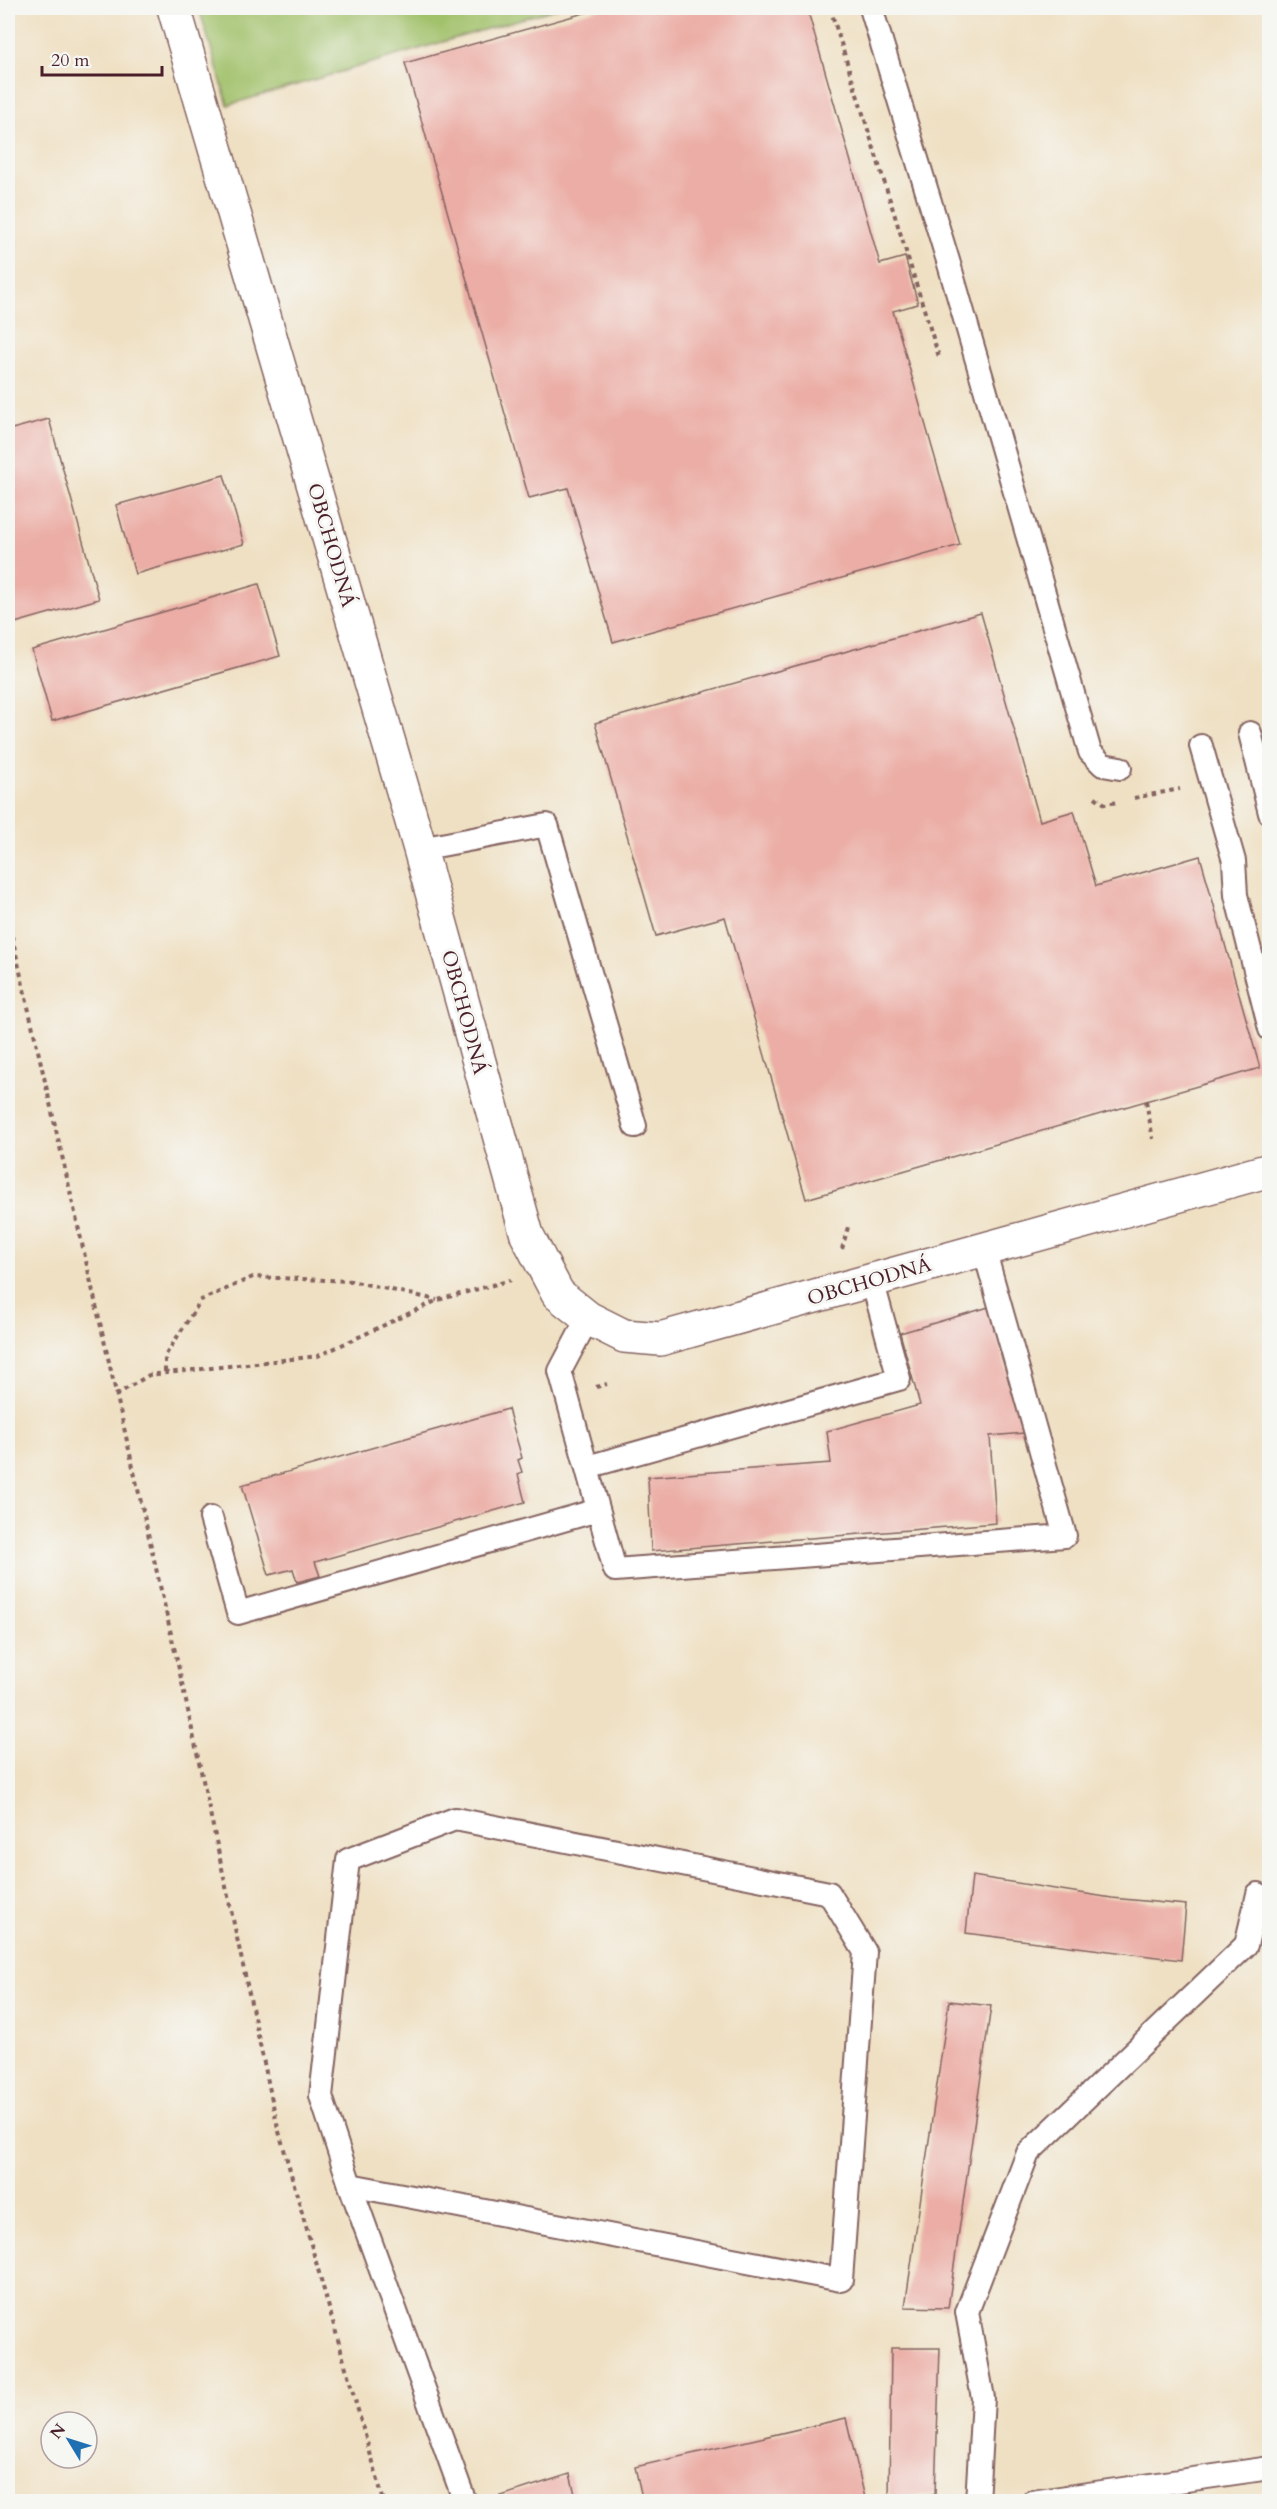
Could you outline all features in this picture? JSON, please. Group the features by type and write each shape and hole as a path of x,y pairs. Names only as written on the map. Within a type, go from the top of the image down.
{"street":[{"name":"OBCHODNÁ","path":"174,8 420,849 526,1235 558,1294 588,1318 624,1336 660,1339 1269,1170"}],"lane":[{"path":"871,8 949,264 1090,752 1103,765 1120,768"},
{"path":"1250,733 1269,813"},
{"path":"1201,746 1234,861 1236,895 1269,1029"},
{"path":"420,849 547,825 634,1126"},
{"path":"588,1318 560,1371 615,1570 1065,1536 984,1249"},
{"path":"586,1467 899,1379 872,1280"},
{"path":"211,1518 238,1613 598,1510"},
{"path":"350,2185 841,2280 865,1952 829,1893 455,1819 348,1860 321,2096 350,2185 465,2502"},
{"path":"976,2502 983,2398 966,2312 1028,2152 1246,1944 1258,1894"},
{"path":"1032,2502 1269,2468"}],"path":[{"path":"8,919 179,1669 278,2128 384,2502"},
{"path":"1146,1101 1154,1139"},
{"path":"116,1395 149,1375 318,1356 438,1300 545,1271"},
{"path":"165,1372 165,1356 201,1300 253,1277 351,1281 438,1300"}],"green space":[{"path":"199,8 558,8 228,105"}],"building":[{"path":"602,8 807,8 880,264 905,257 918,304 893,311 960,545 613,642 568,488 529,498 405,63"},
{"path":"49,419 99,599 8,625 8,430"},
{"path":"224,475 244,544 135,574 116,505"},
{"path":"259,584 280,656 52,721 32,650"},
{"path":"981,613 1040,821 1074,811 1096,886 1200,856 1260,1068 806,1199 725,917 656,936 595,723"},
{"path":"989,1307 1025,1433 990,1436 996,1523 651,1551 648,1477 831,1463 827,1431 920,1405 900,1333"},
{"path":"508,1409 522,1458 518,1460 522,1472 518,1474 525,1502 315,1562 320,1576 297,1582 293,1569 269,1575 242,1485"},
{"path":"972,1876 1112,1898 1186,1905 1181,1960 966,1933"},
{"path":"949,2001 991,2006 948,2308 905,2307"},
{"path":"891,2348 940,2348 935,2494 889,2499"},
{"path":"846,2418 866,2502 643,2502 635,2467"},
{"path":"570,2474 577,2502 496,2502 495,2498"}]}
